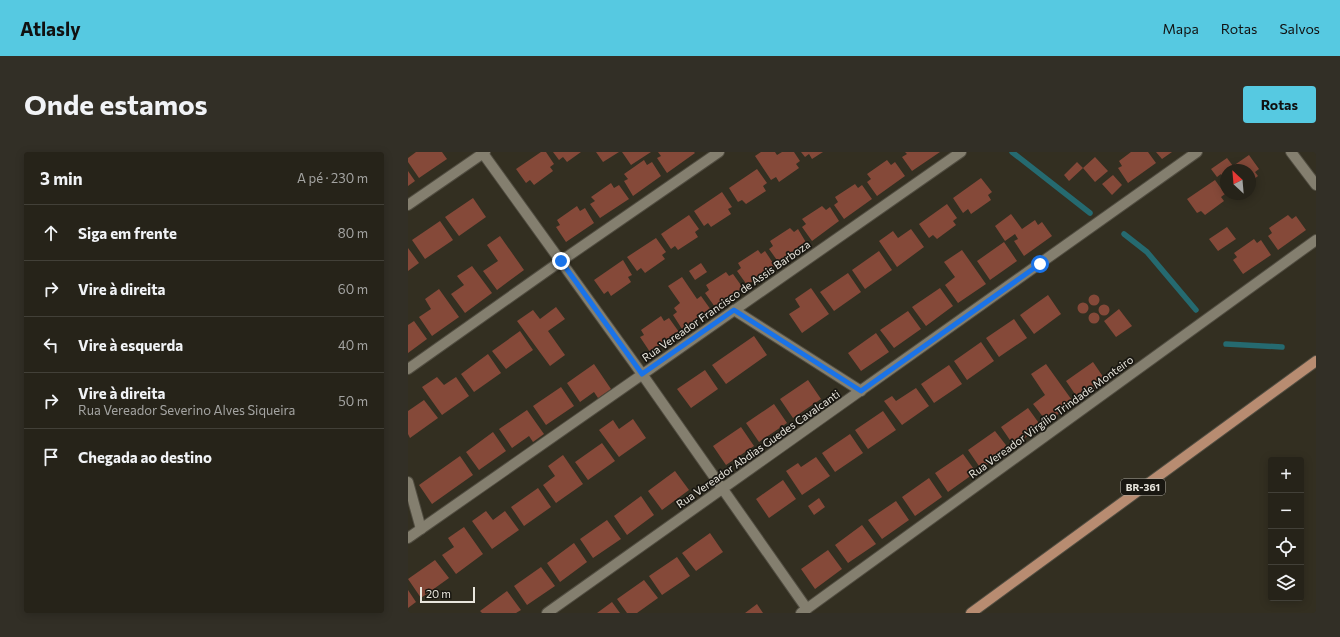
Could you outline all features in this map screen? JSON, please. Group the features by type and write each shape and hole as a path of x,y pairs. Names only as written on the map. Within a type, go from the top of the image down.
{"main road":[{"name":"BR-361","path":"971,613 1316,361"}],"street":[{"path":"408,205 483,152 723,489 804,611"},
{"path":"408,369 719,152"},
{"name":"Rua Vereador Francisco de Assis Barboza","path":"408,538 960,152"},
{"name":"Rua Vereador Abdias Guedes Cavalcanti","path":"547,613 1197,152"},
{"path":"1291,152 1316,186"},
{"name":"Rua Vereador Virgílio Trindade Monteiro","path":"804,611 1316,240"},
{"path":"734,310 861,391"},
{"path":"408,482 421,529"}],"building":[{"path":"416,152 442,152 447,159 419,178 408,162 408,158"},
{"path":"541,152 546,152 554,164 550,167 553,171 534,185 530,180 526,183 516,169"},
{"path":"553,152 581,152 567,162 563,157 559,160"},
{"path":"596,152 619,152 603,162"},
{"path":"622,152 651,152 631,165"},
{"path":"658,152 695,153 667,173 657,158 661,156"},
{"path":"761,152 775,152 777,155 782,152 794,152 800,161 796,164 799,168 779,182 776,177 771,180 755,156"},
{"path":"801,152 823,152 812,159 809,154 805,157"},
{"path":"905,152 940,152 912,171 902,157 907,154"},
{"path":"1131,152 1148,152 1156,163 1128,183 1118,168 1122,166 1119,161"},
{"path":"1156,152 1172,152 1162,159"},
{"path":"1249,155 1255,164 1236,164"},
{"path":"1095,157 1108,171 1095,182 1083,168"},
{"path":"1227,158 1232,164 1220,164 1220,175 1217,177 1211,169"},
{"path":"644,160 647,165 652,162 661,176 633,196 624,181 628,179 624,174"},
{"path":"887,160 891,165 895,162 905,176 877,196 867,182 871,179 867,174"},
{"path":"1077,162 1083,168 1069,181 1064,175"},
{"path":"757,169 767,183 763,186 766,191 746,204 742,200 738,202 729,188"},
{"path":"408,171 415,181 408,186"},
{"path":"1113,175 1122,185 1112,195 1102,184"},
{"path":"981,178 992,192 988,195 991,200 971,214 968,209 963,213 953,198"},
{"path":"1215,180 1220,187 1220,200 1224,201 1205,215 1201,211 1197,213 1187,199"},
{"path":"611,183 614,188 619,185 629,199 600,218 590,204 595,201 591,197"},
{"path":"855,184 858,188 862,185 872,199 844,219 834,205 838,202 835,197"},
{"path":"722,192 732,207 728,209 731,214 711,227 708,223 704,226 694,211"},
{"path":"473,198 486,217 459,236 445,217"},
{"path":"947,204 957,218 953,221 956,225 937,239 933,235 929,238 919,224"},
{"path":"577,206 580,211 585,208 594,223 566,242 556,227 560,225 557,220"},
{"path":"822,206 826,210 830,207 839,221 812,241 802,227 806,224 802,219"},
{"path":"1011,214 1022,229 1035,220 1038,225 1042,222 1052,236 1024,256 1014,241 1018,239 1015,234 1005,241 995,226"},
{"path":"689,215 699,229 695,232 698,237 678,250 675,246 671,249 661,234"},
{"path":"1288,215 1292,219 1296,216 1306,230 1278,250 1268,236 1272,233 1269,228"},
{"path":"440,221 453,240 425,259 412,240"},
{"path":"1227,227 1236,239 1218,251 1209,239"},
{"path":"790,228 794,232 798,229 807,244 779,263 769,249 773,246 770,241"},
{"path":"911,229 924,247 897,267 879,241 893,231 898,238"},
{"path":"500,236 524,270 497,290 483,271 498,261 487,245"},
{"path":"656,238 666,252 662,255 665,259 645,273 641,268 637,271 627,257"},
{"path":"1254,239 1257,243 1261,240 1271,255 1243,274 1233,260 1237,257 1234,253"},
{"path":"1004,242 1017,261 990,280 977,261"},
{"path":"408,248 419,263 408,271"},
{"path":"758,250 761,254 765,251 775,266 747,285 737,271 741,268 738,263"},
{"path":"962,250 986,284 958,303 945,285 955,277 944,262"},
{"path":"879,251 892,270 865,289 852,270"},
{"path":"623,260 632,275 628,277 631,282 611,296 608,291 604,294 594,280"},
{"path":"701,263 707,272 695,280 689,271"},
{"path":"472,266 492,293 465,313 451,294 464,285 457,276"},
{"path":"726,272 729,276 733,274 743,288 715,307 705,293 709,290 706,285"},
{"path":"848,273 861,292 834,311 820,292"},
{"path":"682,277 697,299 701,296 711,310 682,329 673,315 677,312 674,308 680,303 668,286"},
{"path":"811,288 829,314 802,333 789,314 800,307 795,299"},
{"path":"940,288 953,306 926,326 912,307"},
{"path":"439,289 459,317 432,336 419,317 431,309 425,299"},
{"path":"1048,295 1061,314 1034,334 1020,315"},
{"path":"1092,295 1096,295 1098,296 1098,304 1092,305 1089,302 1089,298"},
{"path":"1081,303 1085,303 1087,304 1087,312 1081,313 1078,310 1078,306"},
{"path":"1102,305 1106,305 1108,306 1108,314 1102,315 1099,312 1099,308"},
{"path":"556,307 565,319 548,331 565,355 550,366 517,321 533,310 540,319"},
{"path":"1119,309 1132,326 1116,337 1104,321"},
{"path":"908,311 921,329 894,348 880,330"},
{"path":"1092,313 1096,313 1098,314 1098,322 1092,323 1089,320 1089,316"},
{"path":"661,316 664,321 669,318 679,332 650,352 640,337 644,335 641,330"},
{"path":"1014,319 1027,338 999,357 986,338"},
{"path":"414,321 427,339 408,353 408,325"},
{"path":"520,331 533,350 506,369 492,351"},
{"path":"876,333 889,352 861,371 848,353"},
{"path":"754,336 767,355 726,384 712,365"},
{"path":"981,342 994,361 967,380 954,361"},
{"path":"488,354 501,373 474,392 461,374"},
{"path":"1093,362 1106,381 1079,400 1066,381"},
{"path":"594,364 611,389 598,398 594,392 580,402 567,383"},
{"path":"1046,364 1074,403 1047,422 1033,404 1045,395 1031,374"},
{"path":"949,365 962,384 934,403 921,384"},
{"path":"705,370 718,389 691,408 677,389"},
{"path":"437,377 444,385 456,377 469,396 442,415 422,387"},
{"path":"808,380 821,399 793,418 780,399"},
{"path":"561,387 574,406 546,425 533,406"},
{"path":"916,388 929,406 902,425 884,401 892,396 896,401"},
{"path":"424,400 438,418 410,438 408,434 408,411"},
{"path":"774,404 787,423 759,442 746,423"},
{"path":"1028,408 1041,426 1014,446 1001,427"},
{"path":"527,410 544,434 533,442 529,436 512,448 499,429"},
{"path":"883,411 896,430 868,449 855,430"},
{"path":"633,419 646,438 619,457 599,430 613,420 619,429"},
{"path":"741,427 754,446 726,465 713,446"},
{"path":"995,431 1009,449 981,469 968,450"},
{"path":"493,432 506,451 479,470 466,452"},
{"path":"850,434 863,453 835,472 822,453"},
{"path":"602,443 615,461 588,480 575,462"},
{"path":"963,454 976,472 948,492 935,473"},
{"path":"563,455 583,484 556,503 543,485 555,476 548,466"},
{"path":"460,456 473,475 432,504 419,485"},
{"path":"816,457 830,476 802,495 786,471 798,463 801,467"},
{"path":"675,471 689,490 662,510 648,491"},
{"path":"929,478 942,497 915,516 902,497"},
{"path":"783,480 796,499 769,518 756,499"},
{"path":"538,488 551,507 524,526 511,507"},
{"path":"641,496 654,515 627,535 614,516"},
{"path":"819,498 825,507 814,515 808,506"},
{"path":"896,501 909,520 882,539 868,520"},
{"path":"486,511 493,520 505,511 519,530 492,549 472,521"},
{"path":"607,520 621,539 593,558 580,539"},
{"path":"862,525 876,544 848,563 835,545"},
{"path":"464,527 483,554 456,574 442,555 454,547 448,538"},
{"path":"710,533 723,552 696,571 682,553"},
{"path":"574,543 587,562 560,582 547,563"},
{"path":"828,550 842,569 815,589 801,569"},
{"path":"677,557 690,576 662,595 649,576"},
{"path":"435,560 449,578 421,598 408,579"},
{"path":"541,567 555,586 527,605 514,586"},
{"path":"644,580 658,598 637,613 627,613 617,599"},
{"path":"408,590 416,602 408,608"},
{"path":"507,591 521,610 516,613 482,613 480,611"},
{"path":"612,602 620,613 597,613"},
{"path":"757,604 763,613 745,613"}],"waterway":[{"path":"1012,152 1090,213"},
{"path":"1124,234 1147,252 1196,310"},
{"path":"1226,344 1282,347"}],"route":[{"path":"561,261 642,374 734,310 861,391 1040,264"}]}
